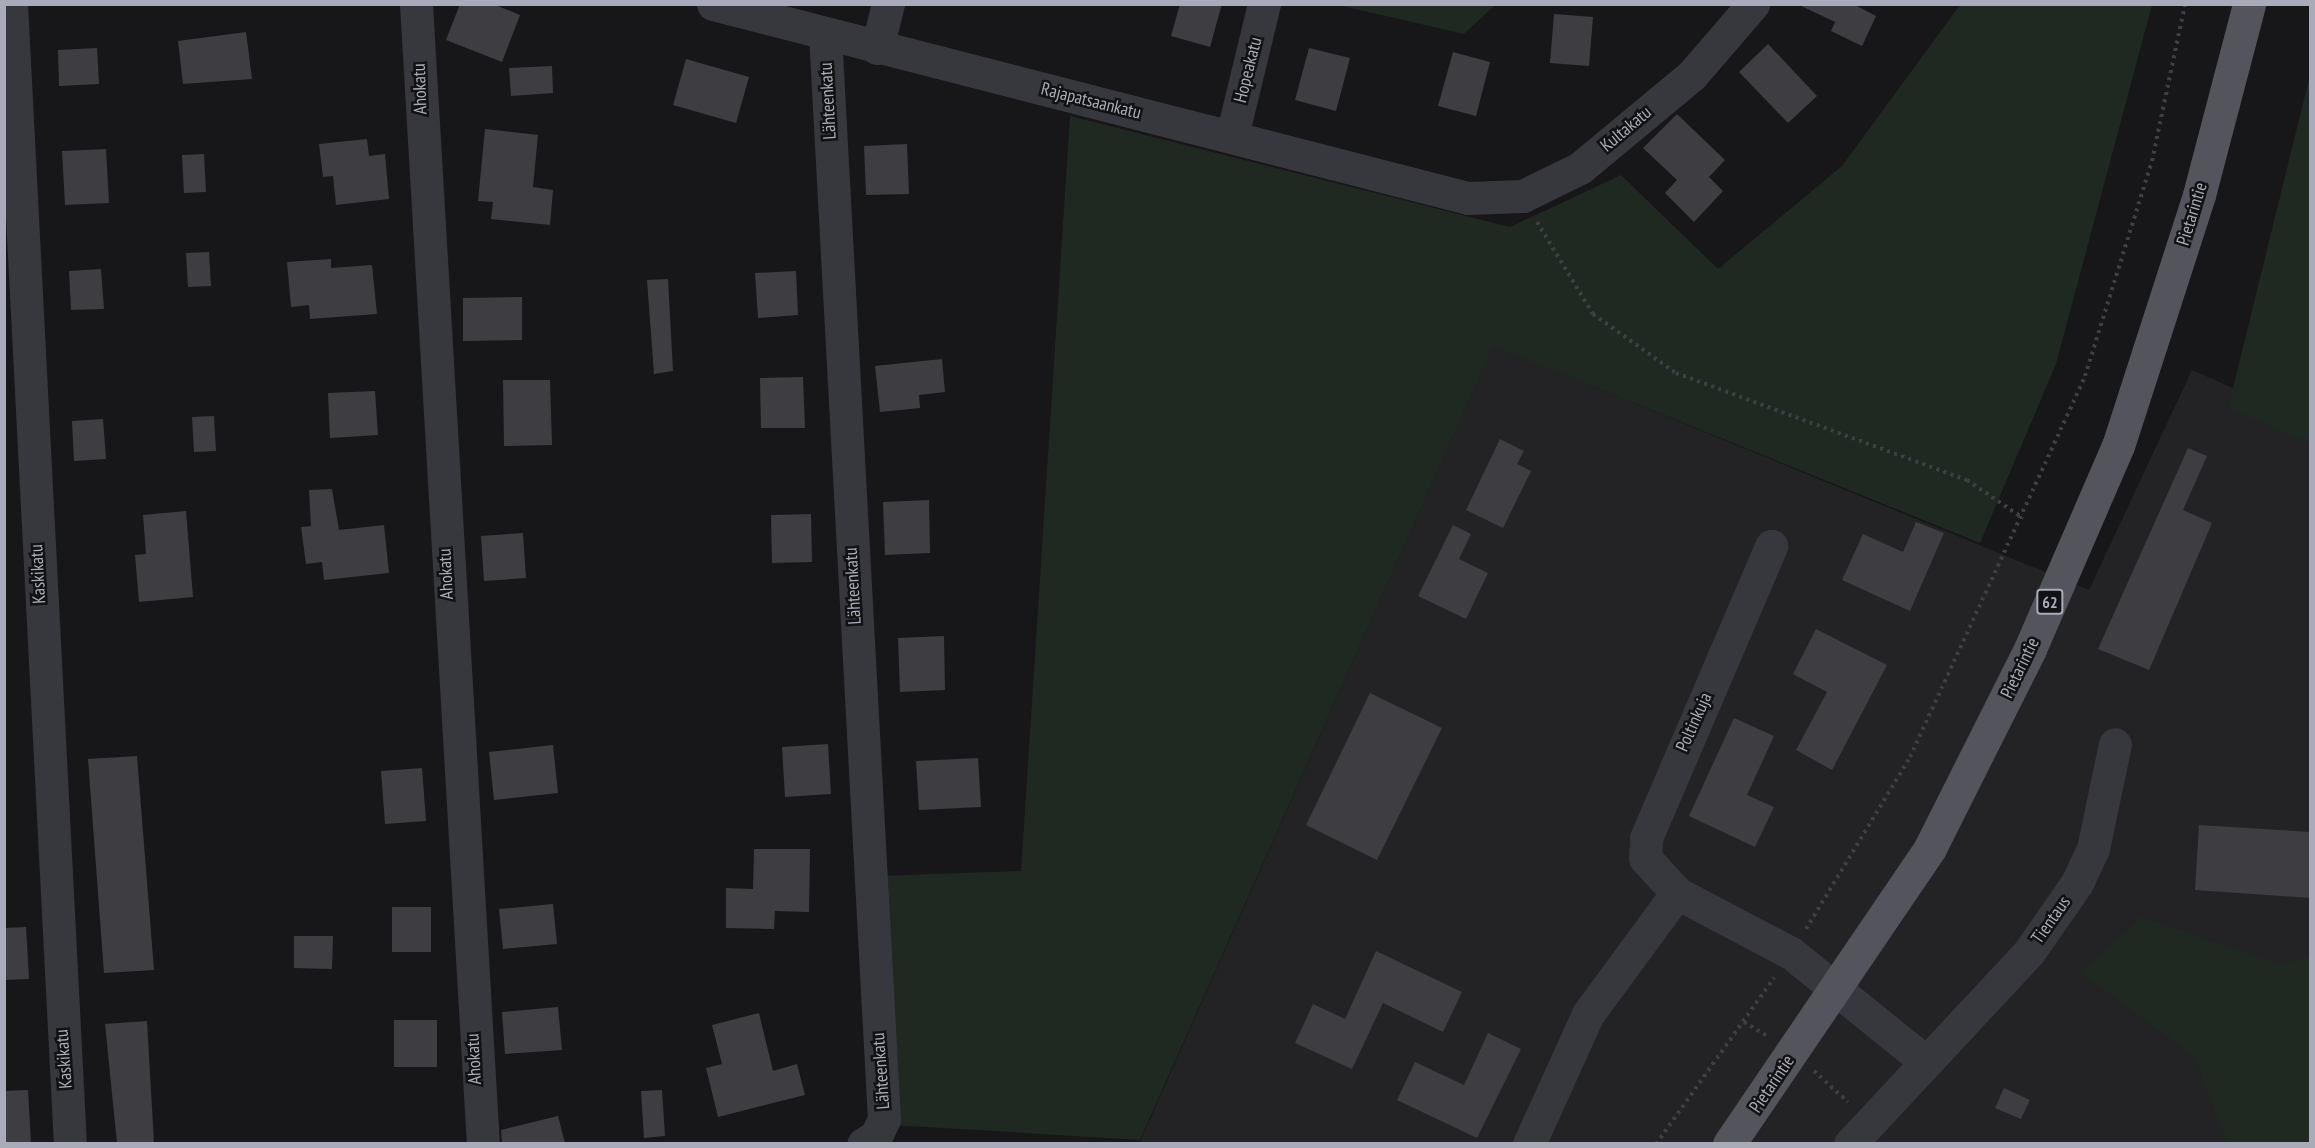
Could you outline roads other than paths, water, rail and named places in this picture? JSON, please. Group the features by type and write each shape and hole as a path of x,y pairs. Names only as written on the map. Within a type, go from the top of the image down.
{"main road":[{"name":"Pietarintie","path":"1729,1143 1837,988 1930,848 2030,649 2118,446 2199,195 2249,4"}],"street":[{"name":"Kaskikatu","path":"11,4 70,1143"},
{"name":"Ahokatu","path":"416,4 483,1143"},
{"name":"Rajapatsaankatu","path":"713,4 877,48 1232,136 1468,198"},
{"path":"877,48 888,4"},
{"name":"Hopeakatu","path":"1232,136 1264,4"},
{"name":"Kultakatu","path":"1468,198 1523,196 1580,168 1692,75 1753,4"},
{"name":"Lähteenkatu","path":"825,34 884,1119 870,1140"},
{"name":"Poltinkuja","path":"1771,546 1646,838 1645,858 1677,893 1791,953 1837,988"},
{"name":"Tientaus","path":"1850,1143 2029,952 2077,883 2093,849 2115,744"},
{"path":"1529,1143 1588,1014 1677,893"},
{"path":"1837,988 1925,1061"}]}
